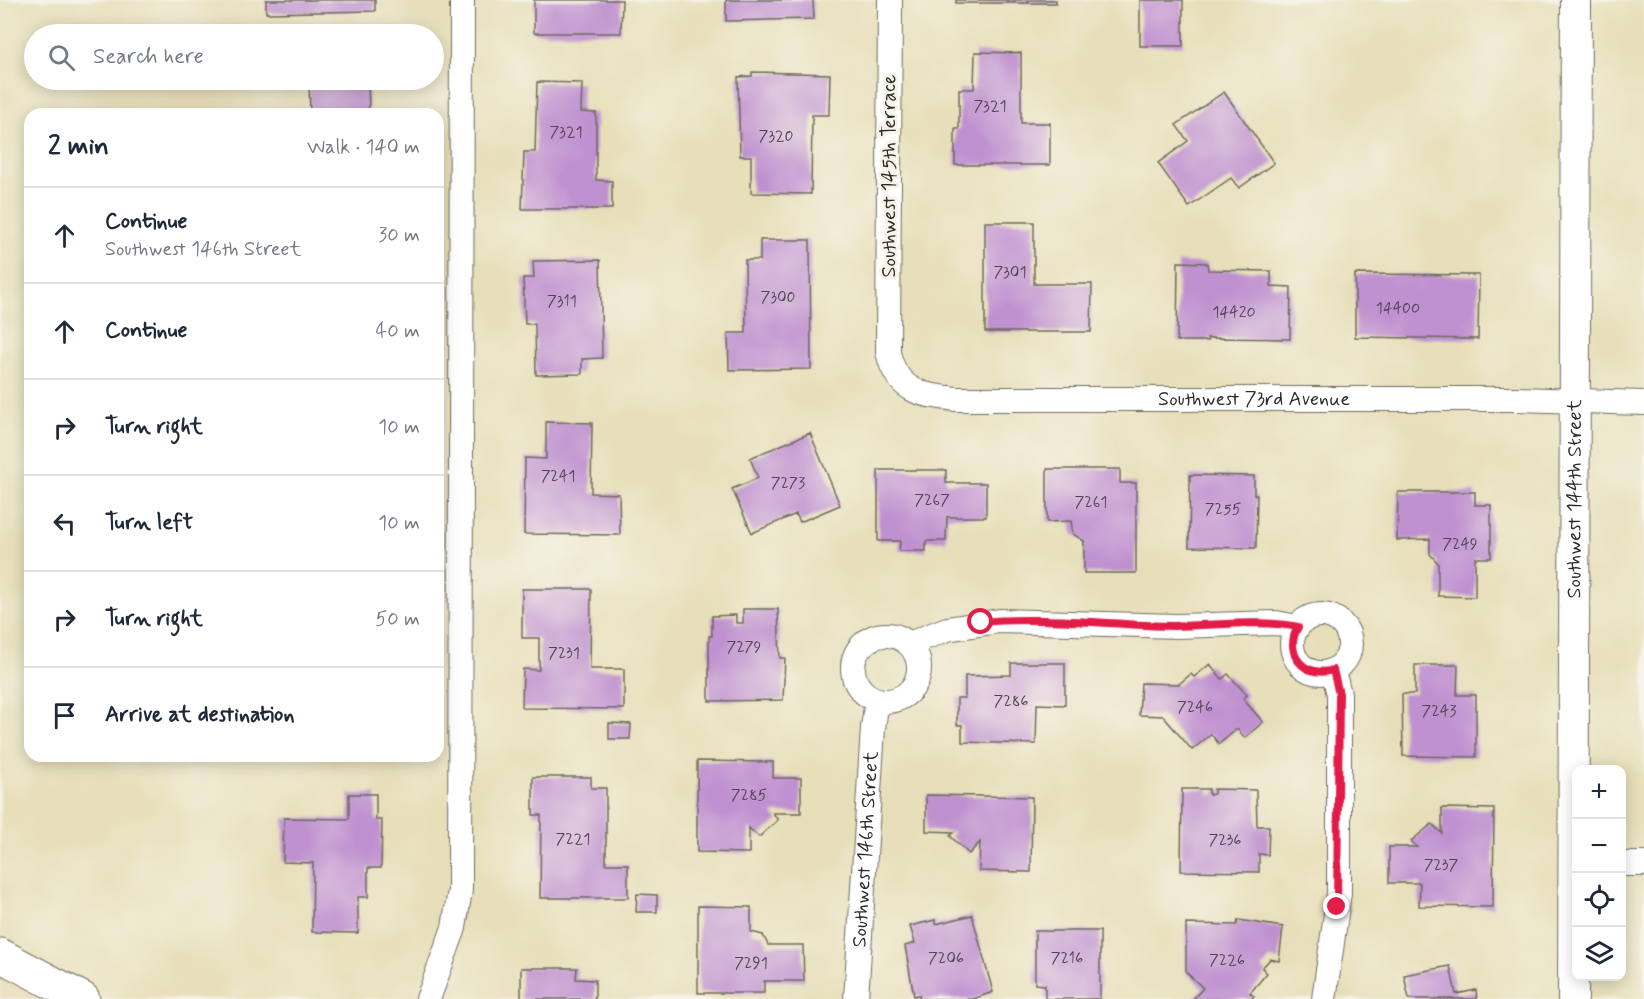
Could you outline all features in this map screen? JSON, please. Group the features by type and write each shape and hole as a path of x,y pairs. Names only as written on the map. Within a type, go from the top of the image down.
{"main road":[{"path":"0,955 83,999"}],"street":[{"path":"429,999 454,928 460,890 462,0"},
{"name":"Southwest 145th Terrace","path":"888,352 890,0"},
{"name":"Southwest 144th Street","path":"1574,819 1573,403 1576,0"},
{"name":"Southwest 73rd Avenue","path":"888,352 891,367 909,390 927,396 956,399 1517,399 1573,403 1644,403"},
{"path":"1322,615 1339,622 1346,629 1349,648 1347,657 1333,670 1314,673 1298,663 1291,645 1298,627 1304,620 1322,615"},
{"path":"909,644 947,628 990,621 1100,625 1276,623 1298,627"},
{"path":"879,636 900,638 909,644 919,663 915,684 899,699 878,700 867,696 855,678 855,657 869,640 879,636"},
{"path":"1324,999 1339,893 1339,694 1333,670"},
{"name":"Southwest 146th Street","path":"856,999 873,728 878,700"},
{"path":"1626,864 1644,864"},
{"name":"Southwest 144th Street","path":"1573,999 1574,873"}],"building":[{"path":"266,0 375,0 375,11 266,13"},
{"path":"534,0 622,0 621,33 534,33"},
{"path":"726,0 813,0 814,19 726,21"},
{"path":"956,0 1056,0 1056,3 956,3"},
{"path":"1140,0 1183,0 1183,46 1140,46"},
{"path":"975,52 1021,53 1021,123 1050,123 1050,165 955,165 955,129 959,129 959,89 974,89"},
{"path":"752,72 830,74 829,115 812,115 811,194 751,193 751,156 740,156 738,77 752,76"},
{"path":"537,82 582,83 581,112 596,113 596,180 612,181 612,209 522,209 524,152 535,152"},
{"path":"309,90 368,90 369,108 310,108"},
{"path":"1224,92 1274,163 1239,188 1231,178 1189,207 1158,163 1188,141 1176,125"},
{"path":"985,222 1034,222 1034,284 1092,284 1091,332 985,332"},
{"path":"760,240 810,240 811,369 729,370 728,333 746,333 745,260 760,260"},
{"path":"600,260 602,358 582,359 582,374 536,375 535,324 525,324 523,278 534,278 533,261"},
{"path":"1178,262 1207,263 1208,270 1271,271 1271,286 1291,287 1290,339 1207,338 1208,341 1177,341"},
{"path":"1355,274 1479,275 1478,339 1355,337"},
{"path":"546,422 592,423 591,493 619,494 620,535 524,534 525,458 546,459"},
{"path":"810,433 840,505 800,522 796,514 752,533 732,489 758,478 750,458"},
{"path":"1047,469 1120,469 1120,483 1136,483 1136,573 1084,573 1084,541 1073,534 1071,521 1047,522"},
{"path":"878,470 946,470 946,483 986,483 986,517 947,517 946,541 926,541 926,551 899,551 900,541 878,541"},
{"path":"1190,475 1254,476 1254,495 1257,495 1256,548 1189,547"},
{"path":"1398,492 1475,492 1475,505 1491,505 1491,558 1475,558 1475,597 1438,596 1438,563 1430,554 1430,539 1397,540"},
{"path":"522,589 591,589 590,669 624,669 624,709 522,708 523,669 539,670 539,638 522,638"},
{"path":"743,609 778,609 780,658 785,658 783,700 709,701 709,636 712,636 712,616 736,615 736,623 743,623"},
{"path":"1011,663 1065,663 1065,705 1037,704 1036,744 962,742 962,725 957,725 957,698 965,698 965,676 1011,675"},
{"path":"1210,664 1222,679 1228,674 1247,695 1243,699 1263,722 1245,738 1237,729 1219,744 1211,734 1192,750 1163,716 1139,715 1141,683 1179,684 1191,674 1194,677"},
{"path":"1415,665 1458,665 1457,695 1476,695 1476,757 1403,756 1402,694 1415,694"},
{"path":"609,723 631,724 630,739 609,739"},
{"path":"697,761 773,762 773,778 801,778 801,813 773,813 778,820 759,837 749,828 749,853 697,852"},
{"path":"533,777 591,777 591,788 606,788 606,864 628,864 628,898 540,898 541,815 533,815"},
{"path":"1182,789 1209,789 1209,795 1214,794 1214,789 1256,790 1257,826 1269,826 1268,855 1259,854 1259,872 1181,871"},
{"path":"349,794 376,794 376,820 382,820 381,868 368,868 368,897 358,897 358,933 312,932 313,863 283,862 284,818 349,819"},
{"path":"926,795 1032,797 1031,872 979,871 980,842 969,854 950,836 954,832 926,831"},
{"path":"1442,808 1494,809 1493,907 1419,906 1420,883 1389,883 1389,847 1417,847 1411,841 1432,824 1442,833"},
{"path":"637,894 657,895 657,912 636,912"},
{"path":"698,906 751,907 751,932 763,935 768,945 803,945 804,981 764,981 764,993 698,993"},
{"path":"972,915 993,992 973,999 920,999 919,995 914,996 905,946 915,943 910,926 935,920 936,924"},
{"path":"1238,920 1283,927 1279,961 1270,959 1262,968 1267,973 1250,993 1254,996 1251,999 1193,999 1203,988 1186,972 1186,924 1237,925"},
{"path":"1035,931 1100,931 1100,999 1045,999 1045,985 1035,984"},
{"path":"1450,966 1456,994 1476,990 1477,999 1409,999 1404,975"},
{"path":"521,968 577,968 576,979 595,980 595,999 521,999"}],"route":[{"path":"981,622 1017,620 1100,625 1176,626 1276,623 1298,627 1291,645 1298,663 1314,673 1333,670 1339,694 1339,893 1337,907"}]}
